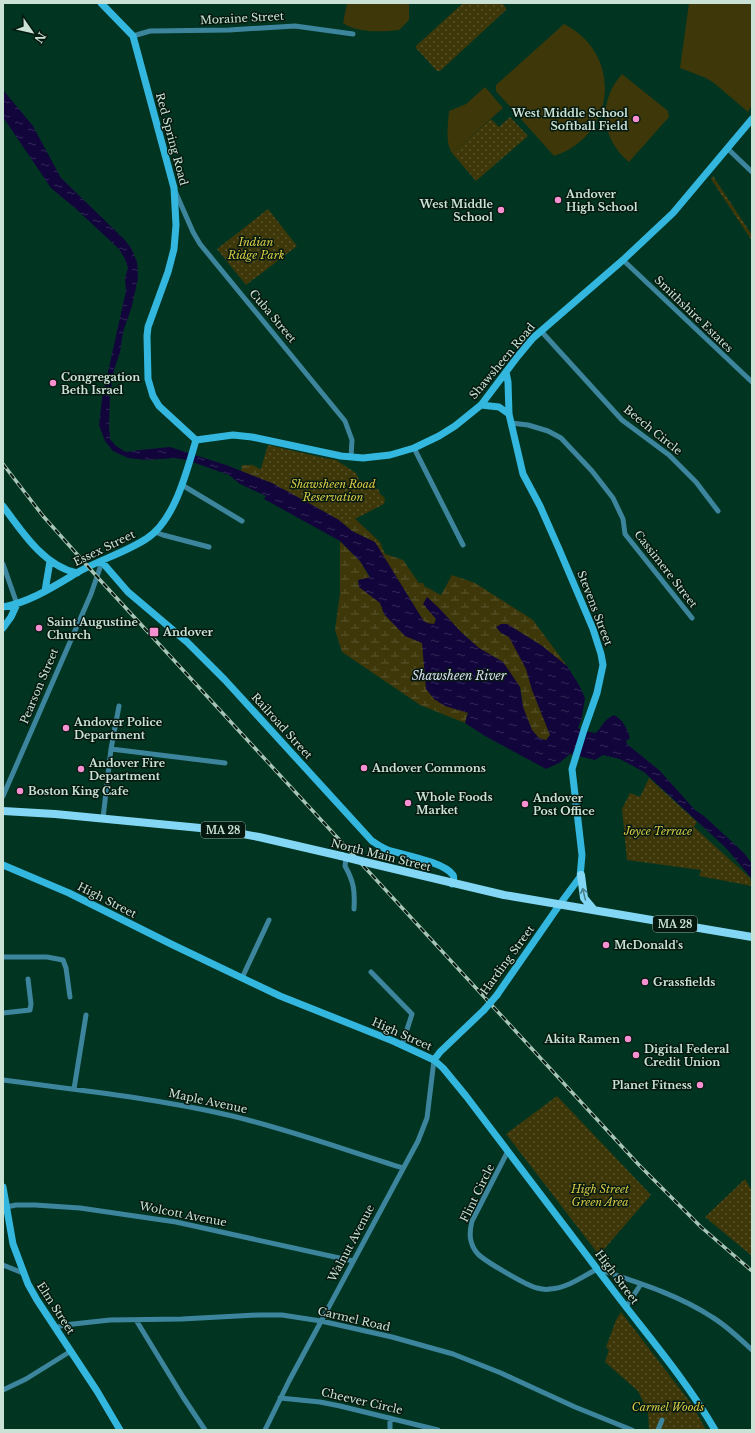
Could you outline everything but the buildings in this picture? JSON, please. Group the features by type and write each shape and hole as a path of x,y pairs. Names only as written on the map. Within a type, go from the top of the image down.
{"main road":[{"name":"Red Spring Road","path":"101,3 133,36 174,188 176,225 174,249 168,272 150,317 147,336 148,379 153,396 159,406 196,440"},
{"name":"Shawsheen Road","path":"196,440 233,435 252,437 351,457 377,457 414,448 439,436 455,426 481,405 527,345 541,331 623,260 684,202 752,119"},
{"name":"Stevens Street","path":"506,372 508,382 509,414 523,474 540,506 559,549 593,629 601,654 603,669 572,769 582,855 581,875"},
{"path":"481,405 499,407 509,414"},
{"name":"Essex Street","path":"3,607 17,604 45,591 88,567 102,562 138,544 155,532 165,520 182,485 196,440"},
{"path":"3,506 22,531 50,561 69,572 77,573"},
{"path":"45,591 50,561"},
{"name":"Railroad Street","path":"102,562 133,597 187,642 225,680 372,841 389,850 432,863 447,870 454,878 452,884"},
{"path":"3,628 11,617 17,604"},
{"name":"North Main Street","path":"3,811 103,818 242,833 452,884 504,895 752,937"},
{"name":"High Street","path":"3,865 57,888 307,1008 402,1045 434,1060 443,1068 466,1096 626,1307 673,1366 706,1413 715,1430"},
{"path":"560,904 581,875"},
{"path":"581,875 584,898 594,910"},
{"name":"Harding Street","path":"434,1060 440,1052 484,1010 497,995 560,904"},
{"name":"Elm Street","path":"3,1187 13,1244 23,1273 37,1300 71,1351 120,1430"}],"street":[{"name":"Moraine Street","path":"133,36 150,32 229,30 295,26 353,34"},
{"path":"727,148 752,172"},
{"name":"Cuba Street","path":"174,188 193,232 200,244 345,421 352,440 351,457"},
{"name":"Smithshire Estates","path":"623,260 752,382"},
{"name":"Beech Circle","path":"541,331 622,420 669,455 696,482 718,511"},
{"name":"Cassimere Street","path":"511,423 528,425 548,431 561,438 578,455 614,498 623,519 625,534 692,618"},
{"path":"414,448 463,546"},
{"path":"182,485 242,521"},
{"path":"155,532 209,547"},
{"name":"Pearson Street","path":"3,796 91,594 102,562"},
{"path":"3,564 17,604"},
{"path":"103,818 119,706"},
{"path":"112,749 226,763"},
{"path":"344,857 345,866 352,878 355,892 354,909"},
{"path":"242,978 269,920"},
{"path":"3,957 47,957 63,960 66,968 70,997"},
{"path":"371,972 412,1014 402,1045"},
{"path":"3,1013 30,1010 31,1004 28,979"},
{"path":"74,1089 86,1015"},
{"name":"Walnut Avenue","path":"265,1430 280,1398 418,1141 425,1124 434,1060"},
{"name":"Maple Avenue","path":"3,1080 172,1103 228,1115 283,1129 403,1168"},
{"name":"Flint Circle","path":"508,1151 472,1221 469,1236 478,1253 483,1258 538,1289 549,1290 560,1288 597,1269"},
{"name":"Wolcott Avenue","path":"6,1207 16,1205 35,1205 80,1208 176,1222 353,1261"},
{"path":"3,1265 23,1273"},
{"path":"597,1269 680,1299 700,1309 719,1322 752,1350"},
{"path":"626,1307 641,1284"},
{"name":"Carmel Road","path":"55,1328 64,1324 84,1322 258,1315 282,1315 321,1321 392,1337 453,1354 502,1373 575,1407 632,1430"},
{"path":"136,1320 205,1430"},
{"path":"3,1390 26,1379 71,1351"},
{"name":"Cheever Circle","path":"280,1398 320,1402 438,1430"},
{"path":"390,1418 390,1430"},
{"path":"658,1430 662,1420"}],"green space":[{"path":"347,3 409,3 409,20 399,30 378,31 355,29 343,23"},
{"path":"463,3 502,3 506,10 440,71 437,71 416,48 416,46"},
{"path":"689,3 752,3 752,105 748,112 714,83 706,78 680,68"},
{"path":"564,24 583,37 596,54 603,73 605,93 600,113 590,131 575,146 554,156 496,91 496,85"},
{"name":"West Middle School Softball Field","path":"622,74 668,111 669,117 629,162 620,153 613,142 608,131 606,120 606,108 609,96 614,85"},
{"path":"485,87 503,108 452,153 448,144 449,111 466,104"},
{"path":"510,117 528,136 476,181 452,153 491,119 499,127"},
{"path":"713,176 752,235 752,241 711,179"},
{"name":"Indian Ridge Park","path":"268,209 297,246 246,285 217,249"},
{"name":"Shawsheen Road Reservation","path":"268,445 336,460 356,473 359,480 379,490 380,494 385,498 384,504 345,524 325,516 258,478"},
{"path":"242,465 253,465 278,480 350,514 380,542 385,554 403,560 419,583 423,583 425,587 441,595 452,575 475,583 533,620 567,666 554,660 551,752 526,725 520,687 440,636 418,617 385,567 241,471"},
{"path":"340,541 360,561 370,578 440,649 472,700 465,723 420,705 342,652 335,630 340,593"},
{"name":"Joyce Terrace","path":"649,778 697,822 694,827 750,878 752,886 699,876 701,870 627,860 622,809 630,793 640,797"},
{"name":"High Street Green Area","path":"557,1096 651,1195 599,1255 506,1134"},
{"path":"745,1179 752,1191 752,1256 705,1217"},
{"name":"Carmel Woods","path":"621,1312 693,1406 706,1430 649,1430 648,1412 638,1391 605,1362 609,1350 606,1347 616,1320"}],"water":[{"name":"Shawsheen River","path":"3,90 33,126 61,178 124,239 131,248 137,262 138,278 132,306 123,332 110,394 110,439 116,446 126,452 170,447 226,465 272,483 339,520 352,531 375,542 423,620 427,623 434,624 436,619 423,604 427,597 479,648 503,662 520,687 523,707 532,730 539,738 546,740 550,735 532,690 526,669 509,637 501,633 496,627 501,624 507,624 541,645 567,666 585,698 582,717 578,728 583,731 596,733 610,717 614,715 620,719 630,738 626,741 627,744 660,771 695,810 704,816 744,853 752,864 752,879 726,848 644,772 620,759 603,755 595,760 570,754 559,763 546,769 485,736 465,723 468,713 445,706 434,699 426,689 422,643 405,636 384,614 380,603 359,587 358,580 370,577 360,561 340,541 264,499 266,496 240,484 229,475 187,460 175,458 146,460 128,458 113,451 105,441 99,425 102,399 126,291 125,278 128,268 119,249 51,188 3,117"}],"railway":[{"path":"3,464 43,516 100,580 639,1165 701,1227 752,1271"}],"place":[{"name":"West Middle School Softball Field","path":"636,119"},
{"name":"Andover High School","path":"558,200"},
{"name":"West Middle School","path":"501,210"},
{"name":"Congregation Beth Israel","path":"53,383"},
{"name":"Saint Augustine Church","path":"39,628"},
{"name":"Andover","path":"154,632"},
{"name":"Andover Police Department","path":"66,728"},
{"name":"Andover Commons","path":"364,768"},
{"name":"Andover Fire Department","path":"81,769"},
{"name":"Boston King Cafe","path":"20,791"},
{"name":"Whole Foods Market","path":"408,803"},
{"name":"Andover Post Office","path":"525,804"},
{"name":"McDonald's","path":"606,945"},
{"name":"Grassfields","path":"645,982"},
{"name":"Akita Ramen","path":"628,1039"},
{"name":"Digital Federal Credit Union","path":"636,1055"},
{"name":"Planet Fitness","path":"700,1085"}]}
